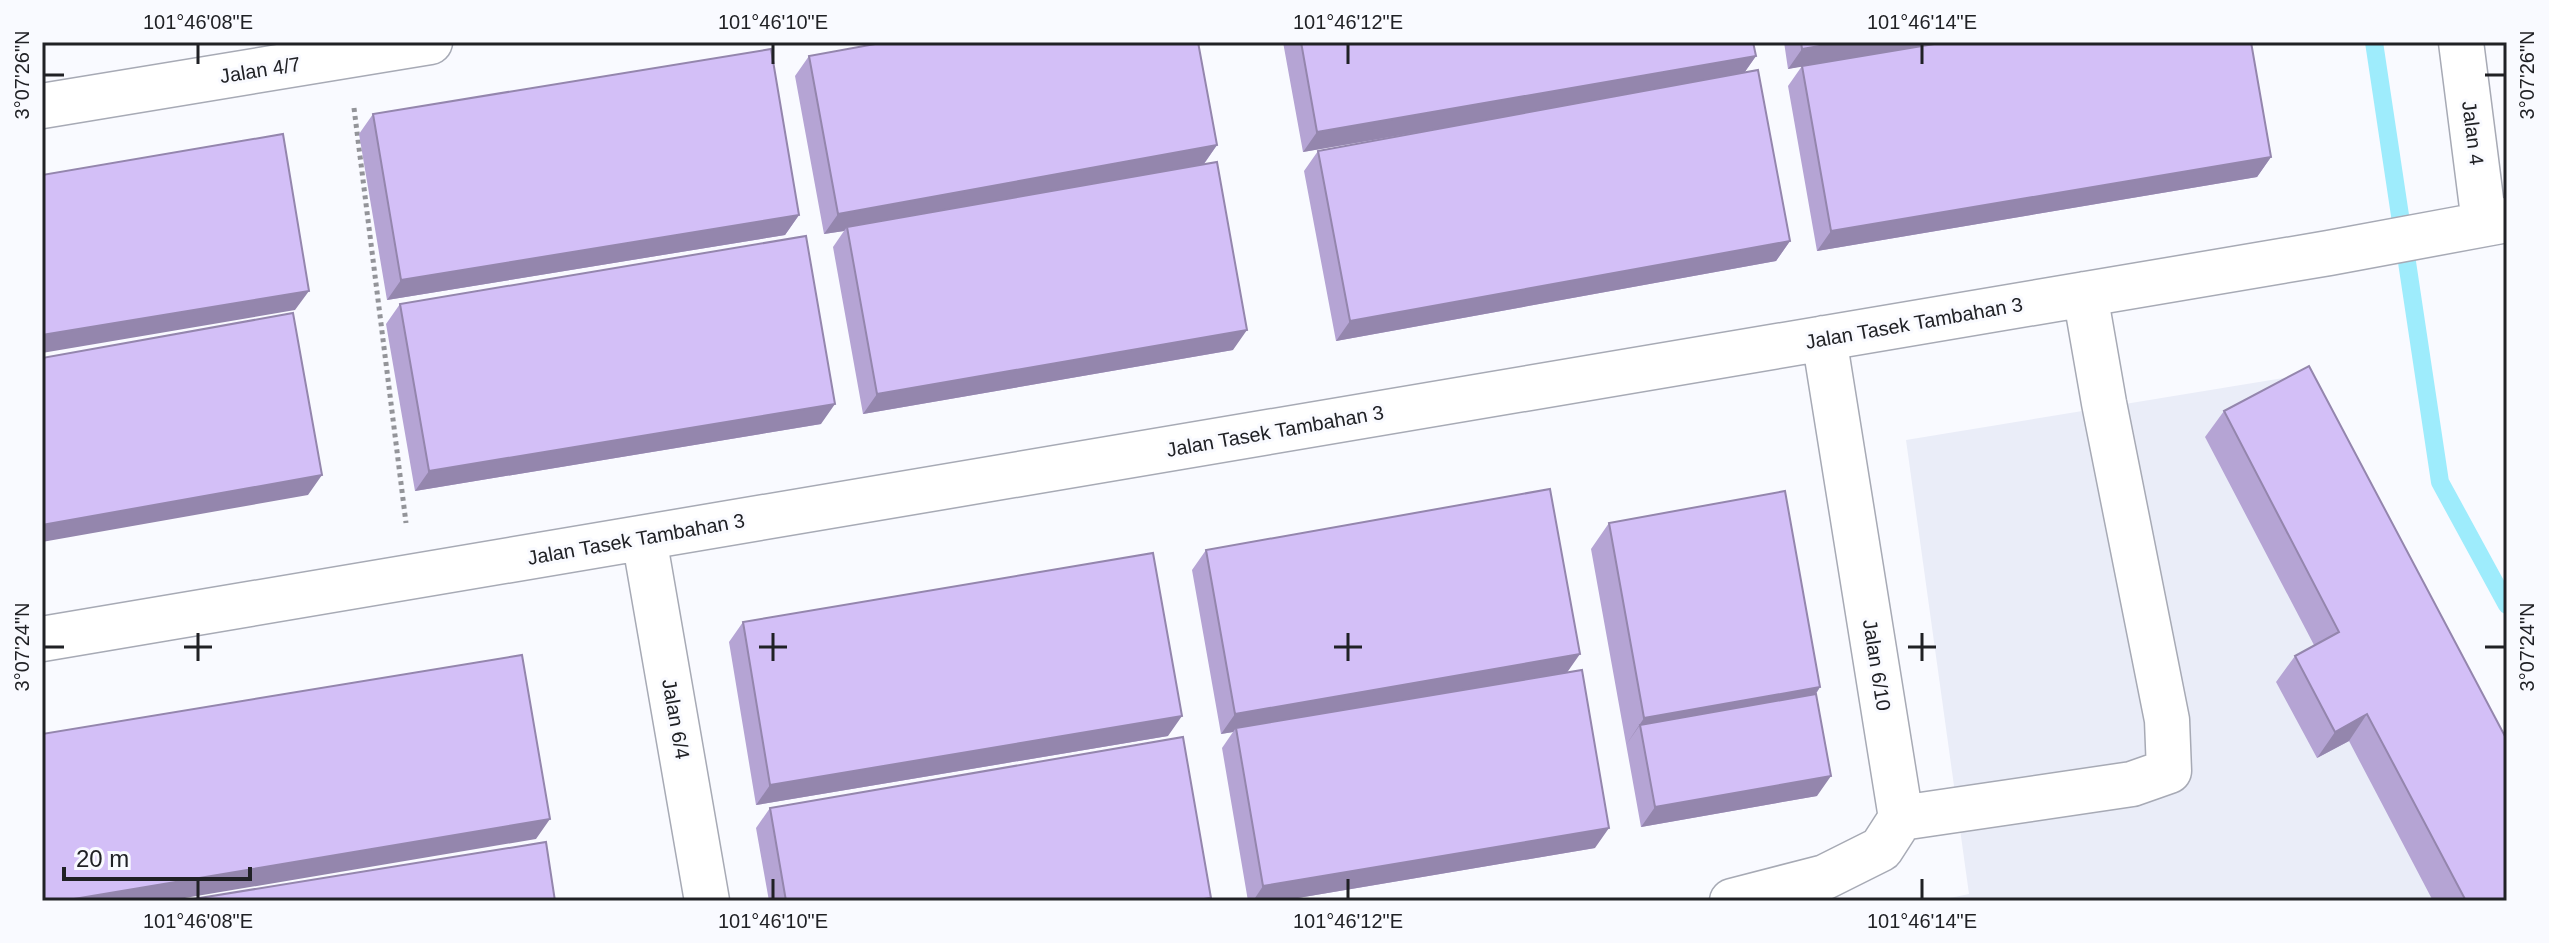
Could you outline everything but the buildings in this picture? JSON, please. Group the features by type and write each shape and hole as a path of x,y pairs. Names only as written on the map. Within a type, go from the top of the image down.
{"street":[{"name":"Jalan 4/7","path":"42,106 346,49 430,42"},
{"name":"Jalan 4","path":"2461,42 2496,221"},
{"name":"Jalan Tasek Tambahan 3","path":"42,639 2329,253 2496,221"},
{"path":"1746,900 1825,877 1881,849 1901,818 2132,784 2169,771 2167,720 2085,294"},
{"name":"Jalan 6/10","path":"1824,338 1901,818"},
{"name":"Jalan 6/4","path":"644,538 707,901"}],"path":[{"path":"346,49 413,577"}],"shaded area":[{"path":"2290,377 2507,901 1936,901 1969,894 1906,440"}],"waterway":[{"path":"2374,42 2440,482 2507,605"}]}
